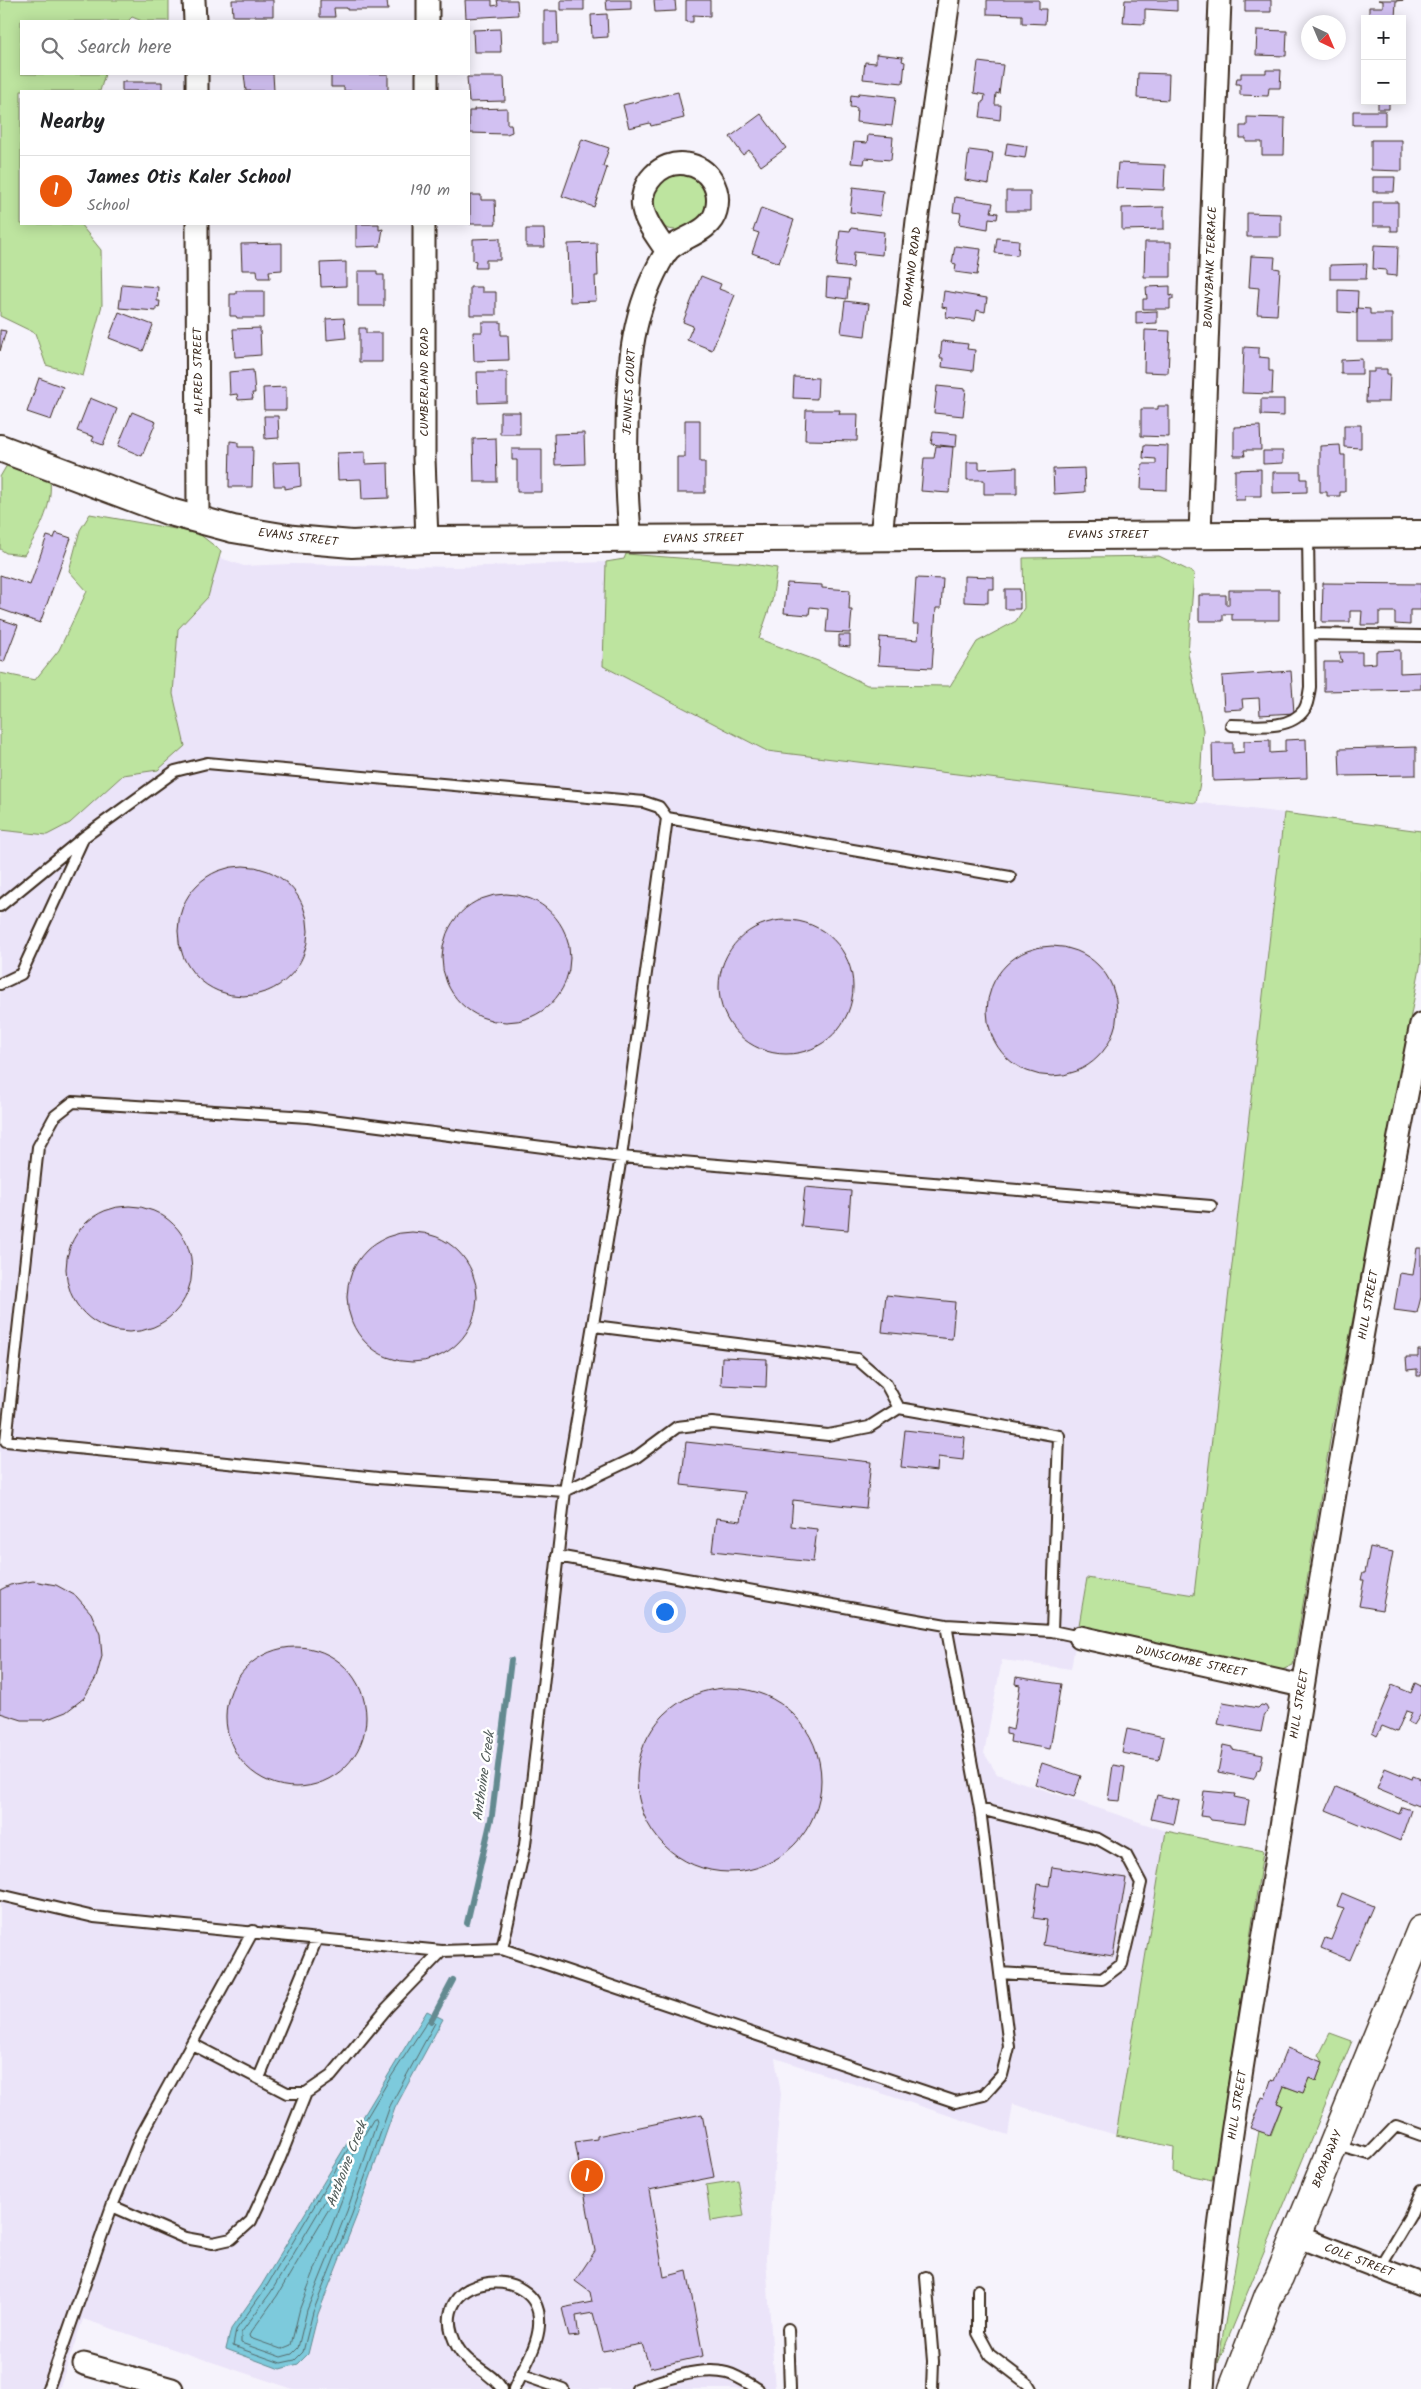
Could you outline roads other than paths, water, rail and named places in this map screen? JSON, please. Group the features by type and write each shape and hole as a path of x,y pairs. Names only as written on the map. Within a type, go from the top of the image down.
{"main road":[{"name":"BROADWAY","path":"1233,2389 1269,2295 1279,2278 1421,1930"}],"street":[{"path":"194,0 195,20"},
{"path":"428,0 428,20"},
{"name":"ROMANO ROAD","path":"881,535 917,221 949,0"},
{"name":"BONNYBANK TERRACE","path":"1200,534 1220,0"},
{"path":"197,75 197,90"},
{"path":"427,75 427,90"},
{"name":"ALFRED STREET","path":"197,225 198,519"},
{"name":"CUMBERLAND ROAD","path":"424,225 424,458 427,540"},
{"name":"JENNIES COURT","path":"631,539 625,488 631,346 646,291 666,252"},
{"name":"EVANS STREET","path":"0,448 170,512 233,529 294,539 352,544 427,540 881,535 1421,534"},
{"name":"HILL STREET","path":"1203,2389 1208,2310 1229,2153 1302,1686 1360,1351 1414,1092 1421,1024"},
{"name":"DUNSCOMBE STREET","path":"1080,1636 1302,1686"},
{"name":"COLE STREET","path":"1296,2236 1421,2284"},
{"path":"84,2364 172,2389"}],"lane":[{"path":"1231,725 1266,725 1293,722 1305,709 1310,687 1308,533"},
{"path":"1310,634 1421,636"},
{"path":"0,906 84,837 175,771 207,764 644,802 660,807 667,818 621,1156 565,1491 524,1845 502,1949"},
{"path":"667,818 1010,877"},
{"path":"0,984 21,974 84,837"},
{"path":"1052,1631 1059,1436 899,1408 869,1427 828,1435 712,1423 677,1426 635,1458 565,1491 369,1477 6,1441 38,1147 55,1116 73,1102 308,1118 621,1156 1211,1206"},
{"path":"594,1326 857,1359 886,1384 899,1408"},
{"path":"557,1556 946,1625 1052,1631 1080,1636"},
{"path":"0,1895 94,1917 253,1931 442,1951 502,1949 956,2102 984,2095 1002,2075 1010,2047 980,1809 946,1625"},
{"path":"980,1809 1098,1839 1126,1855 1141,1883 1122,1964 1102,1979 1000,1973"},
{"path":"48,2389 112,2206 141,2136 253,1931"},
{"path":"259,2078 317,1938"},
{"path":"192,2044 287,2093 306,2093 332,2076 387,2008 442,1951"},
{"path":"112,2206 185,2238 213,2243 231,2239 251,2221 278,2163 306,2093"},
{"path":"1334,2144 1369,2154 1396,2126 1421,2135"},
{"path":"1379,2268 1410,2216 1421,2190"},
{"path":"926,2277 933,2362 932,2389"},
{"path":"502,2389 496,2379 466,2358 458,2348 450,2325 454,2302 464,2292 476,2285 498,2281 511,2284 532,2300 537,2310 539,2325 535,2341 514,2389"},
{"path":"978,2290 978,2333 990,2354 1016,2374 1031,2389"},
{"path":"788,2329 790,2389"},
{"path":"636,2389 681,2375 712,2371 726,2372 758,2389"},
{"path":"520,2374 563,2389"}],"water":[{"path":"427,2011 443,2019 395,2108 357,2215 318,2314 308,2354 298,2364 280,2369 226,2349 231,2329 261,2286"}],"waterway":[{"name":"Anthoine Creek","path":"467,1923 492,1815 511,1660"},
{"name":"Anthoine Creek","path":"431,2021 453,1980"}],"place":[{"name":"James Otis Kaler School","path":"587,2176"}]}
